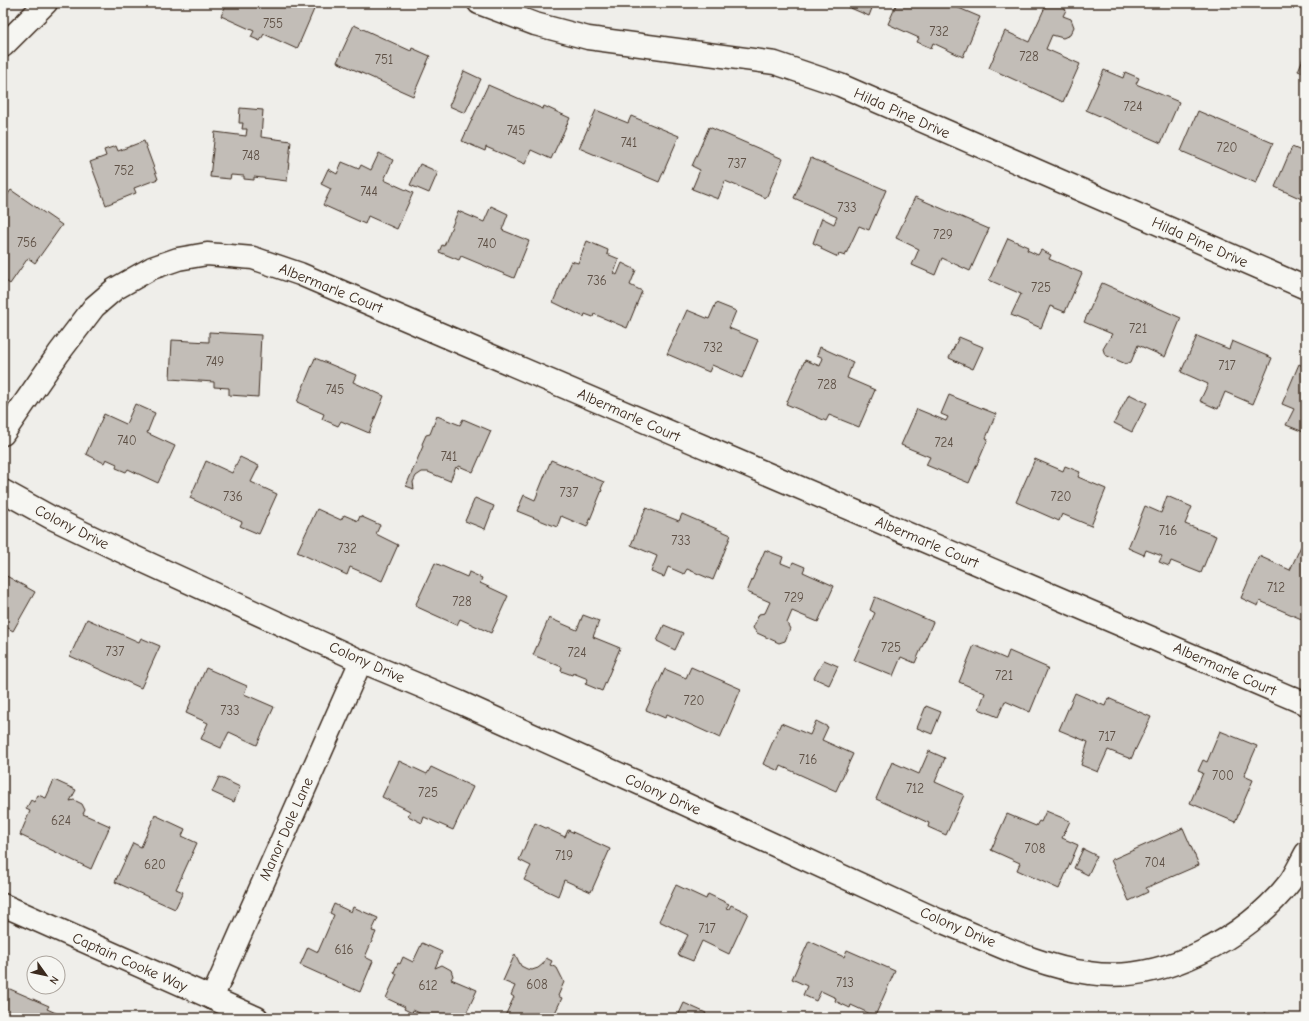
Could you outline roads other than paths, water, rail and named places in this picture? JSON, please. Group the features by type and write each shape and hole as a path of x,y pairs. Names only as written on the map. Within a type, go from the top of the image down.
{"street":[{"path":"3,46 46,3"},
{"name":"Hilda Pine Drive","path":"479,3 535,24 588,38 775,63 790,68 840,86 1306,288"},
{"name":"Albermarle Court","path":"3,434 63,347 94,307 115,289 152,268 178,259 207,254 253,258 300,274 1306,704"},
{"name":"Colony Drive","path":"3,491 52,518 119,550 361,661 466,705 938,920 980,936 1019,954 1061,968 1089,973 1113,974 1148,971 1189,959 1243,928 1260,914 1290,882 1306,853"},
{"name":"Manor Dale Lane","path":"212,998 361,661"},
{"name":"Captain Cooke Way","path":"3,905 258,1018"}]}
